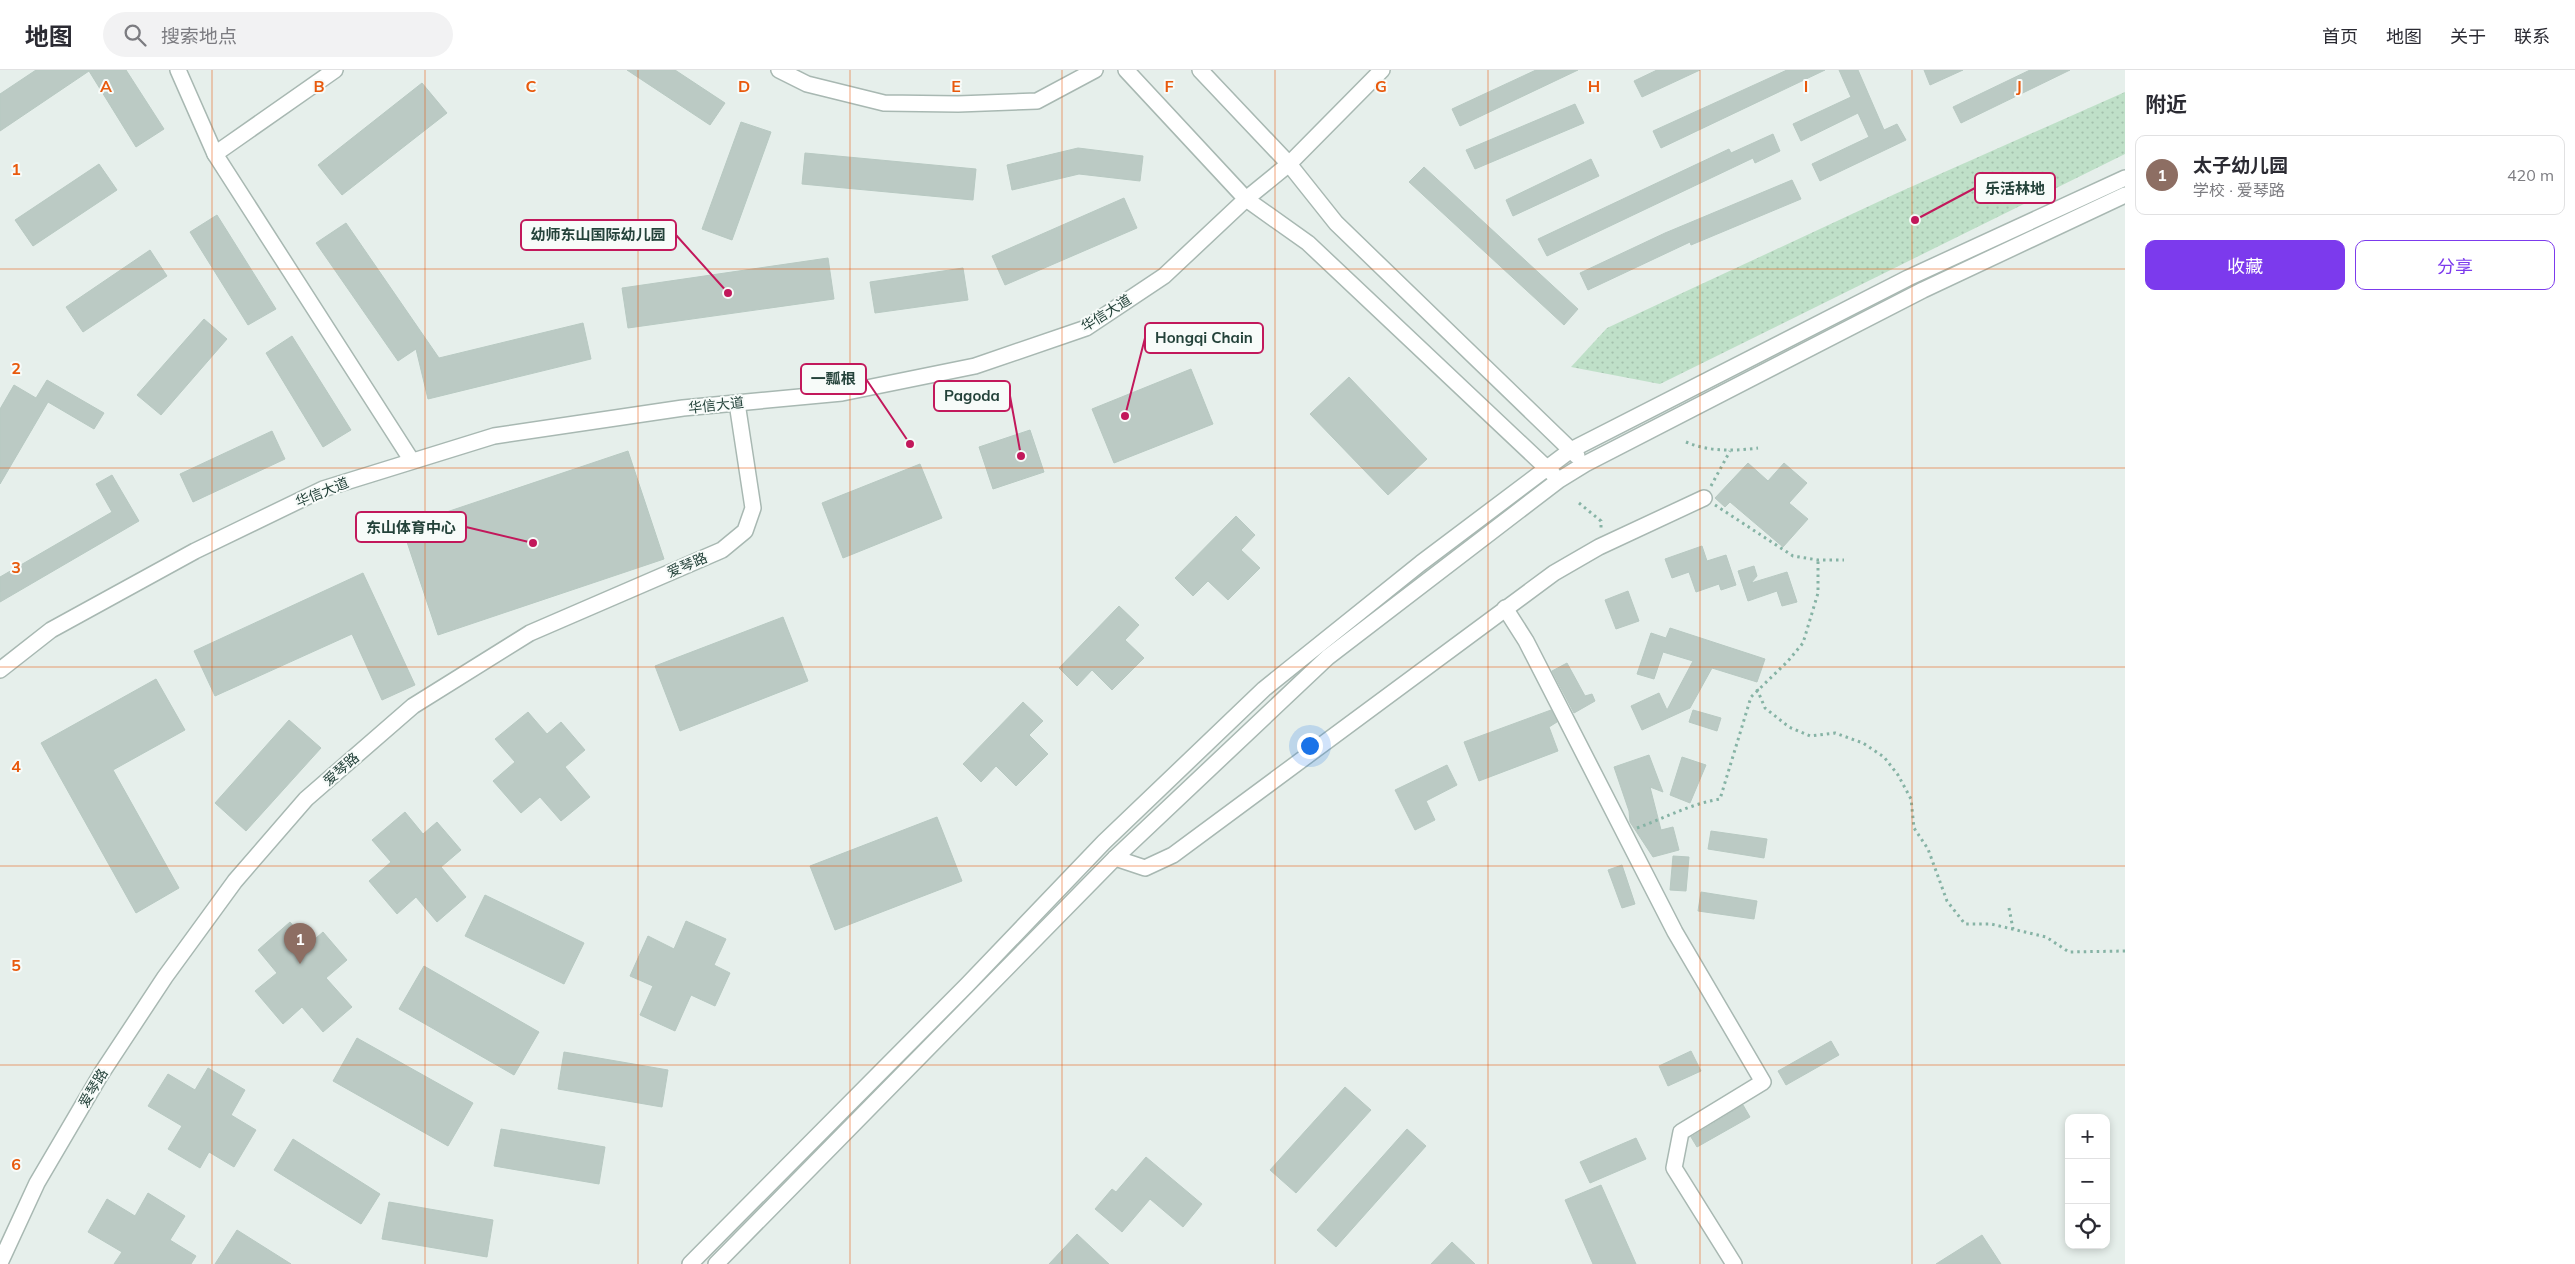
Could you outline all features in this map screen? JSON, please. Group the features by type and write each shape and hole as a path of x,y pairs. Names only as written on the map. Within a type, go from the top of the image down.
{"street":[{"path":"178,70 214,154 412,461"},
{"path":"214,154 335,70"},
{"path":"779,70 807,84 884,103 958,104 1036,101 1095,70"},
{"path":"1126,70 1246,199 1308,243 1560,480"},
{"path":"1200,70 1289,164 1336,223 1585,464"},
{"name":"华信大道","path":"0,670 51,630 195,551 323,489 494,436 683,408 842,393 975,366 1086,328 1164,276 1246,199 1289,164 1382,70"},
{"path":"690,1264 967,985 1104,842 1264,689 1421,563 1571,450 1908,278 2125,178"},
{"path":"716,1264 1115,858 1328,657 1560,480 1585,464 1923,290 2125,195"},
{"name":"爱琴路","path":"0,1263 37,1183 101,1074 165,977 235,881 306,800 413,706 530,633 722,550 745,531 753,508 737,403"},
{"path":"1115,858 1145,868 1173,855 1554,573 1599,548 1704,498"},
{"path":"1505,608 1526,641 1675,932 1763,1082 1681,1132 1674,1168 1734,1264"}],"path":[{"path":"1686,442 1696,446 1730,451 1758,448"},
{"path":"1730,451 1704,498 1793,556 1818,560 1844,560"},
{"path":"1579,503 1601,521 1599,548"},
{"path":"1624,832 1669,816 1694,804 1720,799 1751,698 1757,689 1788,661 1803,643 1818,594 1818,560"},
{"path":"1757,689 1766,708 1789,727 1810,736 1835,733 1863,743 1884,757 1898,775 1911,799 1914,828 1928,849 1947,902 1964,924 1991,924 2046,937 2069,952 2125,951"},
{"path":"2009,908 2013,929"}],"green space":[{"path":"2125,92 2125,154 1660,384 1571,367 1607,328 1895,194"}],"building":[{"path":"36,70 126,70 164,129 136,147 89,71 0,131 0,94"},
{"path":"627,70 675,70 725,103 710,125"},
{"path":"1536,70 1578,70 1460,126 1452,109"},
{"path":"1657,70 1700,70 1642,97 1634,81"},
{"path":"1787,70 1825,70 1661,148 1653,131"},
{"path":"1839,70 1858,70 1884,130 1897,124 1906,140 1820,181 1812,164 1869,137 1858,113 1801,141 1793,124 1851,97"},
{"path":"1924,70 1963,70 1930,85"},
{"path":"2030,70 2070,70 1961,123 1953,107"},
{"path":"422,83 447,113 342,195 318,165"},
{"path":"1575,104 1584,123 1475,169 1466,150"},
{"path":"741,122 771,132 732,240 702,229"},
{"path":"1773,134 1780,151 1755,163 1753,158 1547,256 1538,239 1729,149 1731,153"},
{"path":"1078,148 1143,156 1140,181 1079,174 1012,190 1007,165"},
{"path":"805,153 976,169 973,200 802,184"},
{"path":"1591,159 1599,176 1513,216 1506,200"},
{"path":"99,164 117,190 33,246 15,220"},
{"path":"1424,167 1578,309 1564,325 1409,182"},
{"path":"1792,180 1801,199 1691,245 1690,242 1588,290 1580,273 1665,233"},
{"path":"1124,198 1137,228 1005,285 992,256"},
{"path":"217,215 276,309 248,325 190,232"},
{"path":"346,223 439,358 583,323 591,359 428,399 416,349 398,361 316,243"},
{"path":"150,250 167,276 83,332 66,307"},
{"path":"828,258 834,299 628,328 622,288"},
{"path":"963,268 968,300 875,313 870,282"},
{"path":"204,319 227,339 161,415 137,395"},
{"path":"292,336 351,430 323,447 266,353"},
{"path":"1191,369 1213,424 1114,463 1092,409"},
{"path":"1349,377 1427,459 1388,495 1310,414"},
{"path":"47,380 104,413 94,429 48,402 0,484 0,409 14,385 36,398"},
{"path":"1030,430 1044,472 993,489 979,447"},
{"path":"272,431 285,459 193,502 180,474"},
{"path":"628,451 664,559 438,635 402,527"},
{"path":"1748,463 1768,481 1784,463 1807,483 1789,503 1808,519 1783,547 1730,502 1725,507 1715,498"},
{"path":"920,464 942,518 843,558 822,503"},
{"path":"112,475 139,521 0,602 0,577 112,512 96,484"},
{"path":"1236,516 1255,535 1241,550 1260,568 1228,600 1208,581 1193,596 1175,578"},
{"path":"1702,546 1707,561 1726,555 1736,585 1721,590 1719,584 1696,592 1689,572 1672,578 1665,559"},
{"path":"1754,566 1757,576 1751,583 1787,572 1797,602 1782,606 1777,591 1748,601 1738,571"},
{"path":"363,573 415,685 382,700 352,634 215,696 194,651"},
{"path":"1628,591 1639,621 1616,629 1605,600"},
{"path":"1119,606 1139,625 1125,640 1144,658 1112,690 1092,670 1077,686 1059,668"},
{"path":"783,617 808,681 680,731 655,666"},
{"path":"1670,628 1765,659 1757,682 1712,668 1690,708 1642,730 1631,706 1659,693 1667,710 1693,661 1663,652 1654,679 1637,674 1651,633 1666,638"},
{"path":"1567,663 1585,696 1592,694 1595,701 1574,713 1552,671"},
{"path":"156,679 185,730 113,770 179,888 136,913 41,743"},
{"path":"1023,702 1043,721 1029,735 1048,754 1016,786 996,766 981,782 963,764"},
{"path":"1551,710 1557,722 1549,727 1558,751 1479,781 1464,742"},
{"path":"1693,710 1721,718 1717,731 1689,722"},
{"path":"528,712 547,734 561,722 585,750 565,767 590,797 561,821 540,797 521,813 493,781 515,762 495,739"},
{"path":"289,720 321,748 246,831 215,803"},
{"path":"1649,755 1663,792 1650,787 1661,830 1673,827 1679,850 1653,857 1630,822 1629,811 1614,767"},
{"path":"1682,757 1706,765 1690,803 1670,795"},
{"path":"1447,765 1457,785 1426,801 1435,820 1415,830 1395,790"},
{"path":"405,812 423,834 437,822 461,850 441,867 466,897 437,922 416,897 397,914 369,881 391,862 372,840"},
{"path":"937,817 962,881 835,930 810,866"},
{"path":"1711,831 1767,839 1764,858 1708,849"},
{"path":"1673,856 1689,857 1686,891 1670,890"},
{"path":"1622,865 1635,904 1622,908 1608,870"},
{"path":"1701,892 1757,901 1754,919 1698,911"},
{"path":"485,895 584,943 564,984 465,936"},
{"path":"686,921 726,939 714,965 730,973 715,1006 691,995 675,1031 640,1015 653,986 630,976 648,936 674,949"},
{"path":"290,922 309,944 323,932 347,960 326,978 352,1007 323,1032 302,1007 283,1024 255,991 277,973 258,950"},
{"path":"424,966 539,1032 514,1075 399,1009"},
{"path":"357,1038 473,1103 448,1146 333,1081"},
{"path":"1831,1041 1839,1055 1786,1085 1778,1071"},
{"path":"1691,1051 1701,1071 1668,1086 1659,1066"},
{"path":"564,1052 668,1070 662,1107 558,1089"},
{"path":"208,1068 245,1090 231,1115 256,1130 234,1167 209,1152 200,1168 168,1149 182,1126 148,1106 168,1074 195,1090"},
{"path":"1345,1087 1371,1110 1296,1193 1270,1170"},
{"path":"1743,1105 1750,1117 1697,1147 1691,1137"},
{"path":"501,1129 605,1147 599,1184 494,1166"},
{"path":"1407,1129 1426,1146 1336,1247 1317,1230"},
{"path":"1636,1138 1646,1159 1590,1183 1580,1162"},
{"path":"293,1139 380,1194 361,1224 274,1170"},
{"path":"1146,1157 1202,1204 1183,1227 1150,1199 1122,1232 1095,1209 1112,1189 1116,1192"},
{"path":"1601,1185 1636,1264 1593,1264 1565,1200"},
{"path":"148,1193 185,1216 170,1240 196,1256 191,1264 114,1264 122,1252 88,1232 107,1199 135,1216"},
{"path":"389,1202 493,1220 487,1257 382,1239"},
{"path":"237,1230 291,1264 215,1264"},
{"path":"1077,1234 1109,1264 1049,1264"},
{"path":"1982,1235 2001,1264 1936,1264"},
{"path":"1452,1242 1475,1264 1431,1264"}],"place":[{"name":"乐活林地","path":"1915,220"},
{"name":"幼师东山国际幼儿园","path":"728,293"},
{"name":"Hongqi Chain","path":"1125,416"},
{"name":"一瓢根","path":"910,444"},
{"name":"Pagoda","path":"1021,456"},
{"name":"东山体育中心","path":"533,543"},
{"name":"太子幼儿园","path":"300,964"}]}
